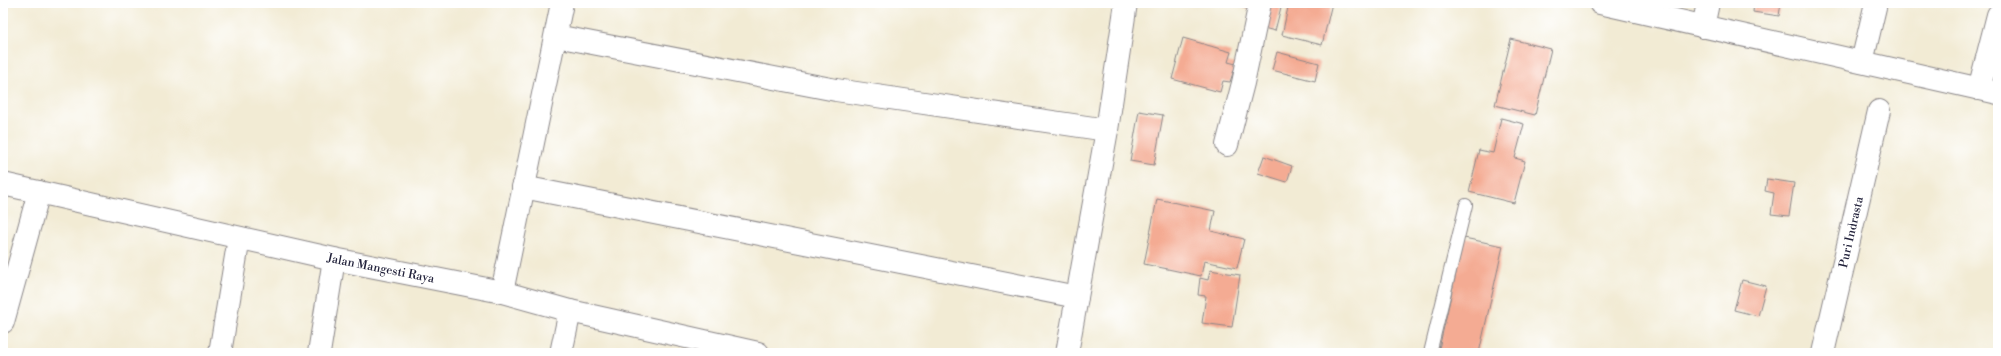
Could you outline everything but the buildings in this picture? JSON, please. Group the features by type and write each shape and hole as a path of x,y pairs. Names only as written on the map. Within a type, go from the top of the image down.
{"street":[{"path":"502,292 562,3"},
{"path":"1067,353 1107,130 1126,3"},
{"path":"1227,145 1243,83 1260,3"},
{"path":"1600,3 1988,91 1998,15"},
{"path":"1703,27 1708,3"},
{"path":"1862,62 1876,3"},
{"path":"556,36 836,90 1107,130"},
{"name":"Puri Indrasta","path":"1823,353 1879,111"},
{"name":"Jalan Mangesti Raya","path":"3,184 334,259 502,292 570,311 758,353"},
{"path":"523,187 1077,297"},
{"path":"3,322 39,192"},
{"path":"220,353 239,238"},
{"path":"319,353 334,259"},
{"path":"561,353 570,311"}],"lane":[{"path":"1430,353 1466,205"}]}
